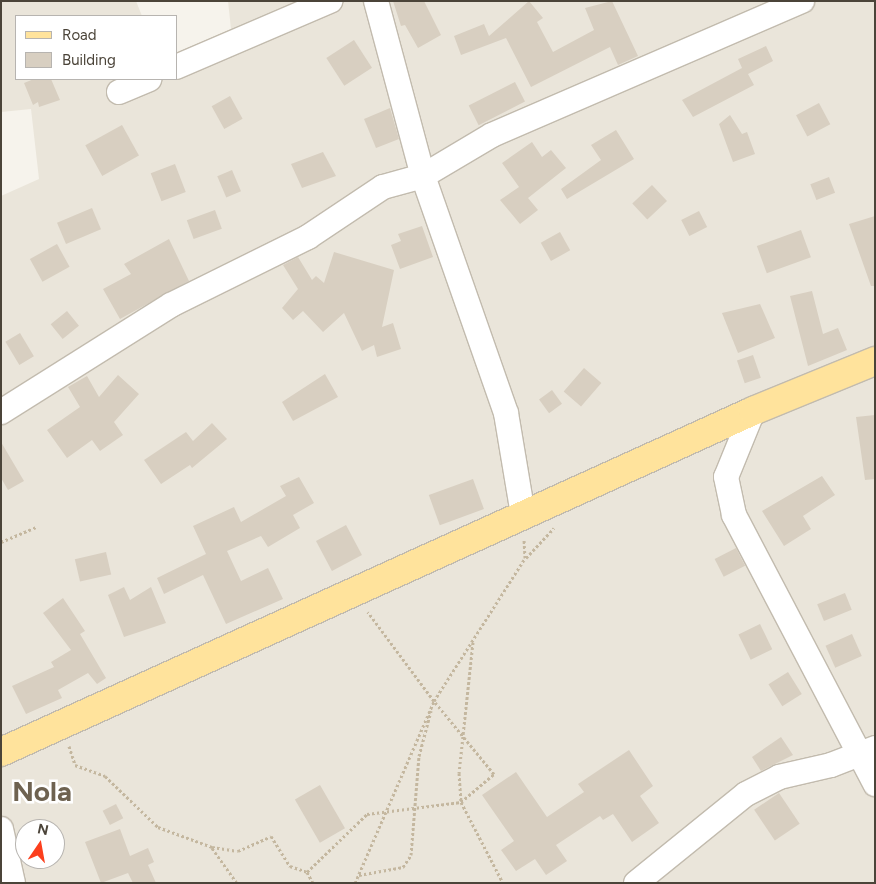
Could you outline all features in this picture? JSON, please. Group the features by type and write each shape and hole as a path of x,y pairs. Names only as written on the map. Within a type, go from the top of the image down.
{"main road":[{"path":"1,752 62,727 353,592 753,411 875,361"}],"street":[{"path":"178,66 330,1"},
{"path":"376,1 423,176 506,413 523,515"},
{"path":"1,412 171,305 308,237 383,188 423,176 492,135 802,1"},
{"path":"119,92 147,80"},
{"path":"753,411 726,477 734,515 866,752 875,784"},
{"path":"636,883 746,794 779,777 866,752"},
{"path":"1,829 12,883"}],"path":[{"path":"355,883 434,701 525,558 523,515"},
{"path":"1,542 36,528"},
{"path":"307,872 367,814 461,802 494,774 434,701 353,592"},
{"path":"473,641 464,737 461,802 503,883"},
{"path":"358,875 403,867 411,855 419,756 434,701"},
{"path":"62,727 75,765 105,776 158,827 212,847 238,851 271,836 290,866 307,872 313,883"},
{"path":"212,847 237,883"}],"shaded area":[{"path":"1,1 136,1 142,15 15,15 15,80 178,80 178,52 231,29 228,1 875,1 875,883 1,883 1,196 39,179 31,109 1,112"}],"building":[{"path":"393,1 424,1 441,35 418,48 405,25 401,26"},
{"path":"529,1 543,18 537,22 553,52 594,30 585,8 612,1 638,56 618,65 610,47 531,87 506,38 461,55 454,36 484,24 489,36"},
{"path":"354,40 372,68 344,86 326,58"},
{"path":"766,46 773,61 748,74 754,85 693,117 682,100 742,68 738,59"},
{"path":"32,80 51,80 60,100 39,107 38,102 33,105 24,83"},
{"path":"515,82 525,102 479,125 469,106"},
{"path":"230,96 243,119 224,129 212,106"},
{"path":"819,103 830,124 807,136 796,115"},
{"path":"390,108 399,139 376,148 364,119"},
{"path":"730,115 742,134 747,132 755,154 733,162 719,124"},
{"path":"122,125 139,156 102,176 85,145"},
{"path":"616,130 634,159 567,199 561,189 601,160 591,145"},
{"path":"532,142 542,157 551,150 566,168 528,198 538,210 520,224 500,200 519,187 502,163"},
{"path":"323,152 336,176 302,188 291,164"},
{"path":"175,164 186,192 161,201 151,173"},
{"path":"232,170 241,191 226,197 217,176"},
{"path":"829,177 835,193 816,200 810,184"},
{"path":"652,185 667,201 647,220 632,203"},
{"path":"92,208 101,229 66,244 57,223"},
{"path":"215,210 222,229 194,239 187,220"},
{"path":"699,211 707,227 689,236 681,220"},
{"path":"875,216 875,286 871,286 849,224"},
{"path":"422,226 433,257 400,269 391,245 401,241 398,234"},
{"path":"801,230 811,257 767,273 757,246"},
{"path":"560,232 570,250 551,261 541,243"},
{"path":"169,239 189,281 120,319 103,289 131,274 124,264"},
{"path":"57,244 70,267 42,282 30,259"},
{"path":"334,252 394,270 382,327 393,323 401,349 377,357 374,345 362,351 344,313 323,332 303,311 293,320 282,308 298,289 283,265 298,257 312,280 316,276 324,283"},
{"path":"812,291 823,334 838,328 847,350 808,366 790,296"},
{"path":"760,304 775,338 738,353 722,313"},
{"path":"67,311 79,326 63,339 51,324"},
{"path":"20,333 34,356 19,365 5,342"},
{"path":"753,355 761,378 745,383 737,361"},
{"path":"584,368 601,383 581,406 564,391"},
{"path":"325,374 338,397 293,421 282,402"},
{"path":"118,375 139,394 114,422 123,435 100,451 92,440 67,458 47,430 80,407 68,387 87,376 99,397"},
{"path":"552,390 562,404 549,413 539,399"},
{"path":"875,415 875,479 865,480 856,417"},
{"path":"212,423 227,439 192,468 190,465 161,484 144,460 186,432 193,441"},
{"path":"1,442 24,481 8,490 1,478"},
{"path":"822,476 835,495 803,516 811,529 784,546 762,511"},
{"path":"299,477 314,503 293,515 300,528 268,547 261,536 227,551 241,581 268,568 283,599 226,624 203,575 164,594 157,578 206,554 193,526 234,507 241,522 286,496 280,486"},
{"path":"473,479 484,509 440,525 429,495"},
{"path":"346,525 362,555 332,571 316,541"},
{"path":"736,548 745,566 724,577 715,559"},
{"path":"106,552 111,574 80,582 75,559"},
{"path":"124,587 130,600 151,587 166,623 124,637 108,595"},
{"path":"845,593 852,610 824,621 817,604"},
{"path":"63,598 85,631 80,634 106,678 97,684 88,673 58,690 62,698 26,714 12,686 54,667 51,662 71,650 43,613"},
{"path":"760,624 772,649 751,660 738,635"},
{"path":"852,634 862,656 835,668 826,646"},
{"path":"788,672 802,694 782,706 768,684"},
{"path":"781,737 793,755 761,771 752,757"},
{"path":"629,750 653,786 640,796 659,823 632,842 613,814 603,820 600,816 556,845 567,861 546,875 535,859 516,871 501,850 514,841 482,795 516,772 547,817 584,792 578,784"},
{"path":"320,785 345,828 320,843 295,800"},
{"path":"779,793 800,824 775,840 754,810"},
{"path":"116,804 123,818 110,825 103,811"},
{"path":"120,829 130,856 148,848 154,862 148,865 156,883 133,883 128,873 101,883 85,842"}],"district":[{"name":"Nola","path":"42,791"}]}
